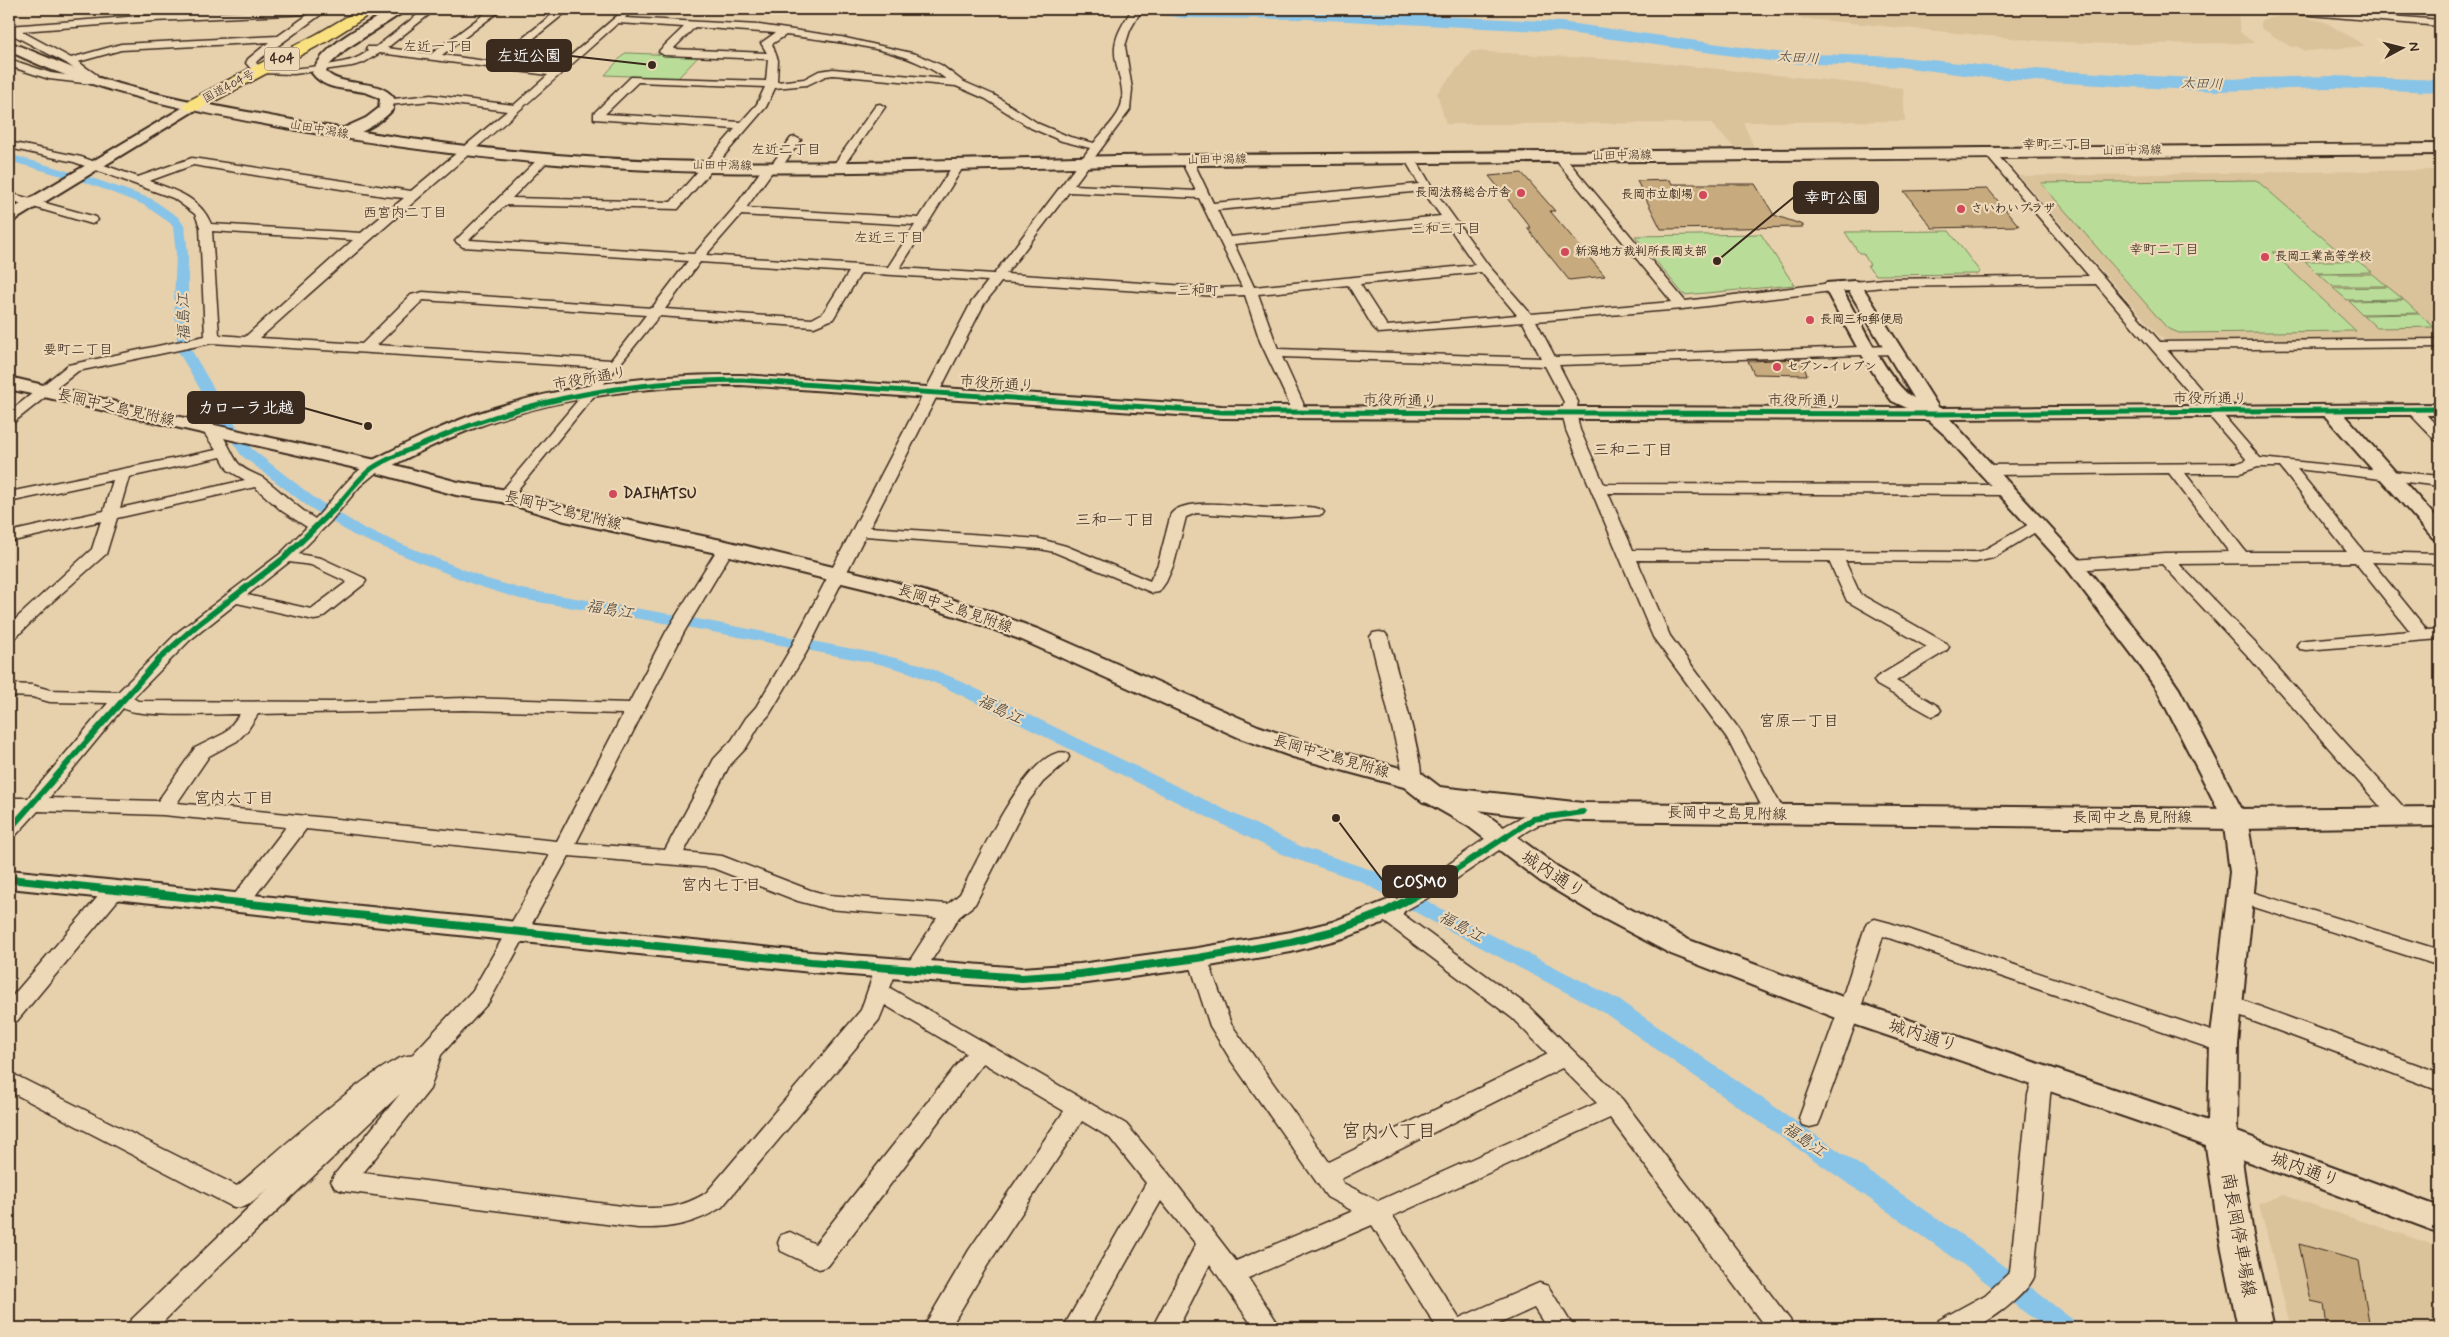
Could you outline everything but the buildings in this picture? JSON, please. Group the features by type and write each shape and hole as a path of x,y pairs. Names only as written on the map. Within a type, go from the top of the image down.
{"highway":[{"name":"国道404号","path":"192,106 370,9"}],"main road":[{"name":"山田中潟線","path":"9,46 32,58 92,81 133,94 342,134 466,152 544,159 709,167 1085,161 2440,149"},
{"name":"長岡中之島見附線","path":"9,383 219,438 262,442 376,466 456,488 505,496 566,514 840,574 924,597 1004,625 1249,732 1423,787 1515,806 1583,812 1776,815 2235,819 2440,817"},
{"name":"南長岡停車場線","path":"2222,1140 2229,1202 2238,1254 2256,1328"}],"street":[{"path":"322,9 279,39 250,63 260,70 319,67 357,62 371,49 431,9"},
{"path":"10,29 154,18 347,9"},
{"path":"342,134 378,116 386,109 388,102 385,96 375,91 340,85 324,80 319,73 319,67 326,59 358,35 402,9"},
{"path":"433,56 496,9"},
{"path":"495,65 565,9"},
{"path":"249,340 364,237 516,109 554,73 625,12 625,9"},
{"path":"671,857 721,763 739,744 752,722 763,711 797,653 807,631 840,574 859,531 978,304 1085,161 1098,147 1127,105 1128,94 1120,51 1126,29 1137,9"},
{"path":"2273,9 2440,23"},
{"path":"616,20 746,27 841,40 912,56 937,67 958,83 990,97 1035,126 1066,139 1098,147"},
{"path":"693,24 664,52 772,56"},
{"path":"10,29 49,52 89,72 92,76 92,81 67,80 45,76 10,63"},
{"path":"502,201 674,206 762,105 771,86 772,56 766,43 784,32"},
{"path":"70,61 121,47 279,39"},
{"path":"371,49 554,73"},
{"path":"745,126 598,117 598,115 635,79 771,86 807,82 823,73 833,72 958,83"},
{"path":"388,102 431,98 516,109"},
{"path":"9,216 192,106"},
{"path":"838,166 880,107"},
{"path":"505,496 615,364 697,258 738,211 795,140"},
{"path":"9,145 91,166 137,181 186,200 200,212 206,226 206,340"},
{"path":"1989,152 2256,462"},
{"path":"1559,157 1682,305"},
{"path":"1410,158 1426,187 1484,268 1529,320 1571,402 1570,412 1573,430 1662,637 1735,736 1776,815"},
{"path":"544,159 461,241 463,243 620,255 697,258 1217,292 1250,291 1484,268"},
{"path":"1190,160 1190,167 1250,291 1272,353 1296,403 1298,412"},
{"path":"137,181 192,161 384,192 414,195"},
{"path":"892,271 959,164"},
{"path":"1211,207 1426,187"},
{"path":"1065,188 1204,195"},
{"path":"9,196 92,220"},
{"path":"738,211 922,222"},
{"path":"1227,241 1449,219"},
{"path":"206,226 364,237"},
{"path":"366,348 416,298 423,296 814,323 828,316 857,269"},
{"path":"1352,281 1380,327 1384,330 1529,320 1883,283 2099,280"},
{"path":"1854,286 1933,414 2039,525 2074,565 2145,656 2168,689 2235,819 2243,872 2242,896 2224,1044 2222,1140"},
{"path":"1832,287 1867,349 1898,397 1933,414"},
{"path":"9,419 73,368 206,340 249,340 615,364"},
{"path":"2156,346 2440,343"},
{"path":"1272,353 1550,361 1867,349 1892,350"},
{"name":"市役所通り","path":"376,466 480,419 530,404 593,390 660,381 709,379 933,392 1160,409 1298,412 1933,414 2440,409"},
{"path":"2413,409 2440,437"},
{"path":"2330,410 2440,534"},
{"path":"9,497 122,475 219,438 234,466 258,482 288,508 320,523"},
{"path":"1987,470 2240,468 2256,462 2284,463 2440,482"},
{"path":"2284,463 2421,634"},
{"path":"9,830 34,804 122,698 184,636 286,557 355,484 376,466"},
{"path":"2174,469 2241,557"},
{"path":"9,634 47,597 97,555 102,546 122,475"},
{"path":"9,537 258,482"},
{"path":"1598,489 2006,490"},
{"path":"859,531 1040,544 1060,549 1153,588 1159,583 1163,572 1178,514 1194,508 1274,513 1316,512"},
{"path":"1627,555 1987,556 2039,525"},
{"path":"140,1328 212,1256 431,1050 481,996 563,850 675,632 726,548"},
{"path":"2074,565 2165,558 2358,556 2440,559"},
{"path":"233,598 314,615 358,581 315,561 286,557"},
{"path":"1835,557 1853,596 1940,647 1883,681 1932,710"},
{"path":"2165,558 2253,651 2401,816"},
{"path":"2306,645 2421,634 2440,634"},
{"path":"1380,637 1410,758 1423,787"},
{"path":"9,690 32,690 50,696 122,698 133,707 331,708 464,704 636,709"},
{"path":"163,808 202,752 231,737 241,727 253,708"},
{"path":"914,971 952,912 968,899 1019,800 1036,778 1060,757"},
{"name":"城内通り","path":"1423,787 1477,820 1500,840 1549,874 1606,908 1680,947 1849,1011 2043,1076 2440,1220"},
{"path":"9,804 163,808 563,850 671,857 715,862 805,896 828,902 952,912"},
{"path":"9,879 238,904 518,930 882,980 914,971 1022,978 1080,974 1198,958 1319,936 1389,910 1424,891 1534,819 1583,812"},
{"path":"238,904 302,822"},
{"path":"9,1015 115,890"},
{"path":"2242,896 2440,958"},
{"path":"1389,910 1520,1012 1614,1106 1782,1328"},
{"path":"1810,1118 1849,1011 1874,927 1883,928 2224,1044"},
{"path":"1198,958 1221,1026 1335,1190 1377,1212 1451,1328"},
{"path":"431,1050 422,1083 344,1181 638,1218 675,1220 694,1213 714,1200 862,1026 871,1014 882,980"},
{"path":"882,980 980,1051 1118,1131 1209,1242 1268,1328"},
{"path":"2228,1004 2440,1082"},
{"path":"9,1081 239,1199 370,1087 400,1066 431,1050"},
{"path":"790,1243 819,1258 980,1051"},
{"path":"1324,1176 1563,1057"},
{"path":"1948,1328 1994,1303 2022,1277 2039,1095 2043,1076"},
{"path":"1230,1275 1377,1212 1614,1106"},
{"path":"936,1328 978,1258 1078,1109"},
{"path":"1076,1328 1160,1180"},
{"path":"1165,1328 1209,1242"},
{"path":"1464,1328 1539,1294 1561,1328"}],"shaded area":[{"path":"1703,9 2195,9 2238,14 2240,32 2254,43 2112,44 2042,41"},
{"path":"2281,13 2304,15 2307,18 2325,22 2366,46 2305,51 2297,46 2291,47 2261,28 2261,20 2280,16"},
{"path":"1472,51 1649,62 1903,88 1905,121 1743,122 1755,150 1736,149 1710,123 1446,124 1437,93"},
{"name":"長岡工業高等学校","path":"2440,170 2440,338 2172,342 2160,337 2019,176"},
{"path":"2283,1195 2440,1247 2440,1328 2291,1328 2259,1204"}],"green space":[{"path":"625,53 699,56 678,78 605,75"},
{"path":"2256,180 2337,250 2272,252 2356,331 2179,333 2167,328 2041,183"},
{"path":"1949,231 1980,272 1977,274 1876,275 1867,266 1870,265 1863,253 1859,253 1845,232"},
{"path":"1761,234 1794,285 1684,295 1635,236"},
{"path":"2305,261 2358,261 2372,272 2317,273"},
{"path":"2319,274 2373,274 2387,286 2332,286"},
{"path":"2388,287 2403,299 2347,300 2333,288"},
{"path":"2404,300 2418,313 2362,314 2349,301"},
{"path":"2419,314 2434,327 2377,328 2363,315"}],"waterway":[{"name":"太田川","path":"1157,9 1184,13 1307,14 1561,27 1636,38 1673,41 1784,58 1902,62 1988,72 2132,81 2217,85 2333,82 2440,86"},
{"name":"福島江","path":"9,157 91,181 148,202 164,211 174,220 179,227 182,254 181,302 185,351 224,418 246,452 311,502 359,532 481,582 520,594 676,620 879,659 914,668 948,682 1293,851 1367,876 1442,918 1611,1006 1970,1255 2064,1328"}],"cycle path":[{"path":"9,830 160,658 196,626 272,568 306,538 357,482 371,470 394,456 463,427 501,413 579,393 660,382 741,380 1222,412 1933,414 2440,409"},
{"path":"9,879 811,962 1022,978 1080,974 1198,958 1291,942 1338,930 1385,912 1424,891 1533,819 1583,812"}],"place":[{"name":"左近公園","path":"652,65"},
{"name":"長岡法務総合庁舎","path":"1521,193"},
{"name":"長岡市立劇場","path":"1703,195"},
{"name":"さいわいプラザ","path":"1961,209"},
{"name":"新潟地方裁判所長岡支部","path":"1565,252"},
{"name":"長岡工業高等学校","path":"2265,257"},
{"name":"幸町公園","path":"1717,261"},
{"name":"長岡三和郵便局","path":"1810,320"},
{"name":"セブン-イレブン","path":"1777,367"},
{"name":"カローラ北越","path":"368,426"},
{"name":"DAIHATSU","path":"613,494"},
{"name":"COSMO","path":"1336,818"}],"district":[{"name":"左近一丁目","path":"438,47"},
{"name":"幸町三丁目","path":"2057,145"},
{"name":"左近二丁目","path":"786,150"},
{"name":"西宮内二丁目","path":"405,213"},
{"name":"三和三丁目","path":"1446,229"},
{"name":"左近三丁目","path":"889,238"},
{"name":"幸町二丁目","path":"2164,250"},
{"name":"三和町","path":"1198,291"},
{"name":"要町二丁目","path":"78,350"},
{"name":"三和二丁目","path":"1633,450"},
{"name":"三和一丁目","path":"1115,520"},
{"name":"宮原一丁目","path":"1799,721"},
{"name":"宮内六丁目","path":"234,798"},
{"name":"宮内七丁目","path":"721,885"},
{"name":"宮内八丁目","path":"1389,1131"}]}
